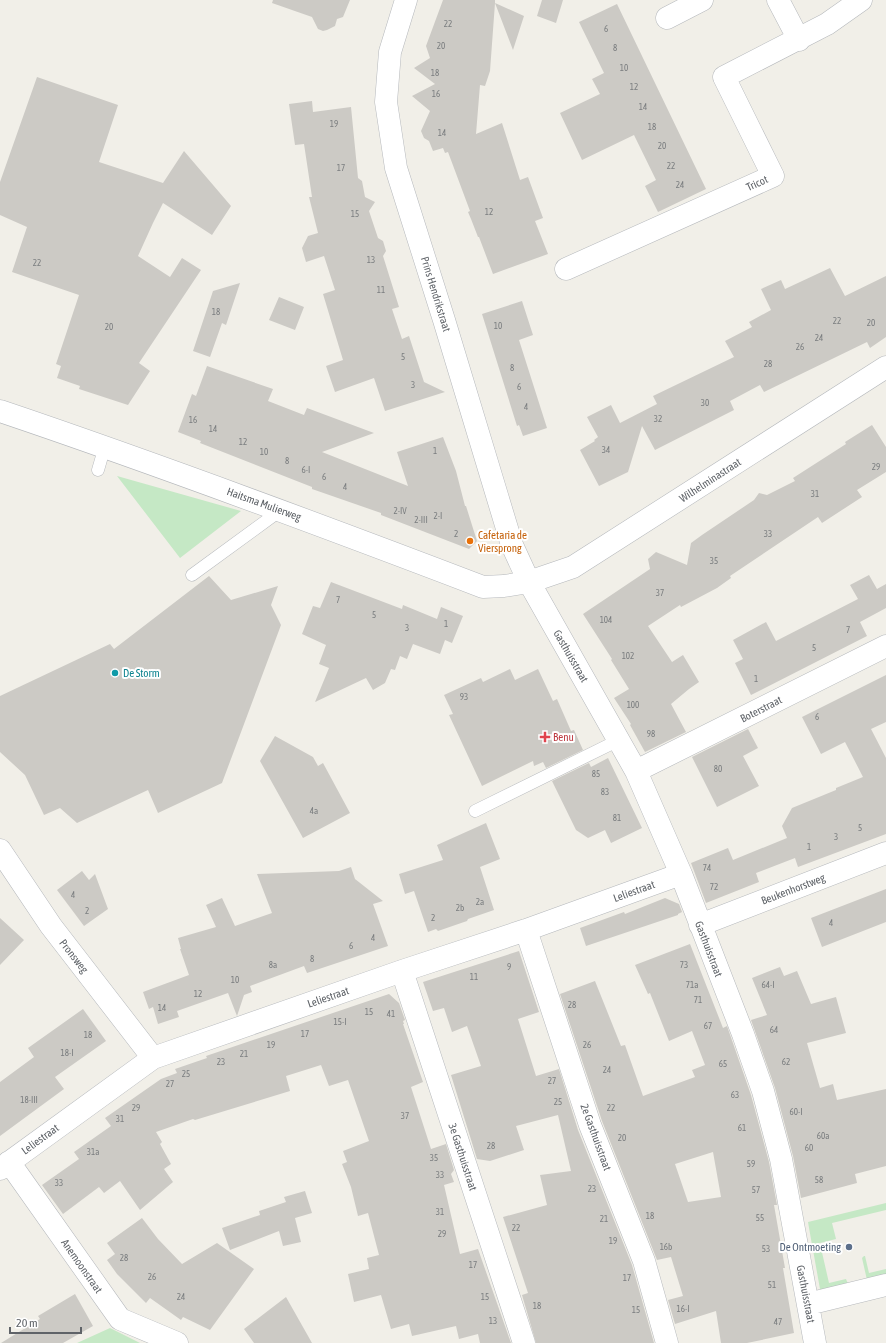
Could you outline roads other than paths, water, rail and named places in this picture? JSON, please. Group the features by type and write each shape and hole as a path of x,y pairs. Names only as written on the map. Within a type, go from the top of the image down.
{"street":[{"name":"Prins Hendrikstraat","path":"406,0 390,52 386,102 396,168 512,545 529,582"},
{"path":"666,18 702,0"},
{"path":"778,0 799,40"},
{"name":"Tricot","path":"566,269 773,176 724,78 827,24 860,0"},
{"name":"Wilhelminastraat","path":"529,582 572,567 886,367"},
{"name":"Haitsma Mulierweg","path":"0,411 105,446 281,510 484,587 504,586 529,582"},
{"name":"Gasthuisstraat","path":"529,582 636,771 681,874 743,1034 763,1091 781,1159 816,1343"},
{"name":"Boterstraat","path":"636,771 886,646"},
{"name":"Pronsweg","path":"0,850 51,926 153,1058"},
{"name":"Beukenhorstweg","path":"700,925 886,853"},
{"name":"Leliestraat","path":"4,1165 153,1058 402,971 526,930 681,874"},
{"name":"2e Gasthuisstraat","path":"526,930 590,1125 644,1261 667,1343"},
{"name":"3e Gasthuisstraat","path":"402,971 524,1343"},
{"name":"Anemoonstraat","path":"4,1165 120,1319 177,1343"},
{"path":"808,1304 886,1285"}],"lane":[{"path":"98,470 105,446"},
{"path":"192,575 281,510"},
{"path":"475,811 619,740"}],"place":[{"name":"Cafetaria de Viersprong","path":"470,541"},
{"name":"De Storm","path":"115,673"},
{"name":"Benu","path":"545,737"},
{"name":"De Ontmoeting","path":"849,1247"}]}
